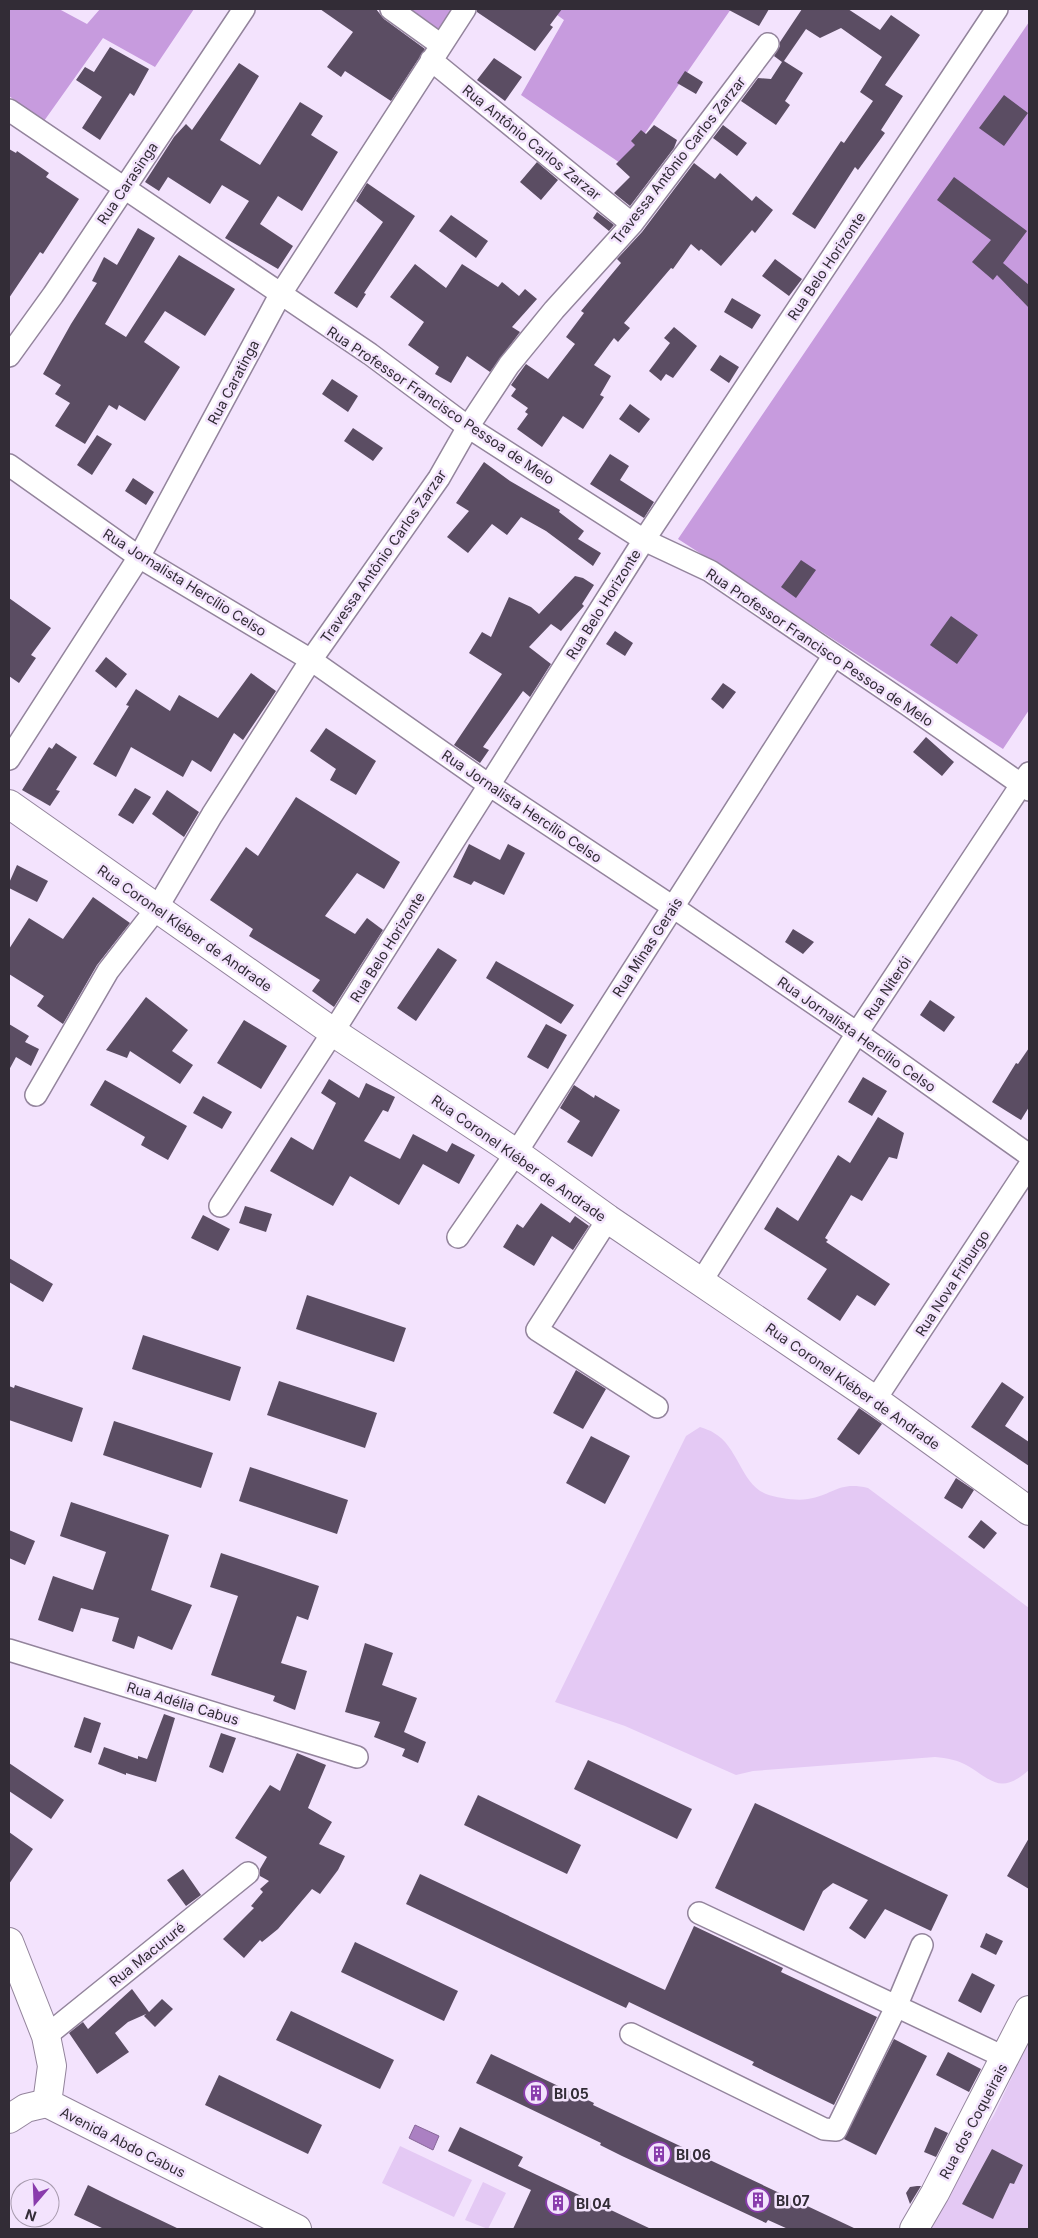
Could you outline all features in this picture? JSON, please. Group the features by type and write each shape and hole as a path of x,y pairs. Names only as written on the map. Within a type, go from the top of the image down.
{"main road":[{"name":"Rua Coronel Kléber de Andrade","path":"9,804 333,1032 516,1153 608,1220 875,1400 1029,1511"},
{"name":"Avenida Abdo Cabus","path":"12,1958 46,2036 52,2066 47,2103 297,2229"},
{"name":"Rua dos Coqueirais","path":"914,2229 1006,2058 1029,2010"},
{"path":"9,2119 26,2108 47,2103"}],"street":[{"name":"Rua Carasinga","path":"9,356 53,295 244,9"},
{"name":"Rua Antônio Carlos Zarzar","path":"391,9 436,53 632,224"},
{"name":"Rua Caratinga","path":"9,759 139,556 280,295 465,9"},
{"name":"Rua Belo Horizonte","path":"220,1206 333,1032 644,540 997,9"},
{"name":"Travessa Antônio Carlos Zarzar","path":"36,1095 108,971 158,908 212,815 311,660 439,478 468,427 524,344 632,224 768,44"},
{"name":"Rua Professor Francisco Pessoa de Melo","path":"9,110 123,189 370,354 468,427 644,540 710,571 1027,783"},
{"name":"Rua Jornalista Hercílio Celso","path":"9,465 139,556 311,660 489,785 673,907 857,1033 1029,1155"},
{"name":"Rua Minas Gerais","path":"458,1237 516,1153 834,655"},
{"name":"Rua Niterói","path":"701,1282 857,1033 1027,783"},
{"name":"Rua Nova Friburgo","path":"875,1400 1029,1166"},
{"path":"608,1220 536,1330 657,1407"},
{"name":"Rua Adélia Cabus","path":"9,1650 357,1757"},
{"name":"Rua Macururé","path":"46,2036 248,1873"},
{"path":"699,1913 1006,2058"},
{"path":"631,2034 824,2129 836,2130 896,2006 922,1944"}],"shaded area":[{"path":"9,9 59,9 87,24 100,9 194,9 155,67 103,38 44,121 9,96"},
{"path":"405,9 454,9 439,32"},
{"path":"549,9 731,9 623,165 521,95 564,20"},
{"path":"1029,22 1029,710 1003,749 678,539"},
{"path":"700,1427 711,1431 722,1439 751,1482 766,1494 787,1499 803,1500 843,1487 858,1486 868,1488 1029,1608 1029,1770 1011,1782 1004,1784 991,1781 960,1762 935,1757 753,1771 736,1775 625,1726 555,1702 686,1436"},
{"path":"1029,2041 1029,2229 920,2229 994,2115"},
{"path":"415,2125 439,2136 433,2150 409,2138"},
{"path":"400,2146 472,2180 454,2217 382,2183"},
{"path":"483,2182 506,2193 488,2229 465,2220"}],"building":[{"path":"320,9 376,9 384,19 425,49 391,101 345,71 341,77 327,67 353,32"},
{"path":"477,9 562,9 550,25 553,27 535,51 477,12"},
{"path":"727,9 769,9 759,26"},
{"path":"802,9 848,9 880,30 891,15 920,35 885,85 903,96 881,130 885,133 858,170 855,167 815,229 792,214 841,141 844,143 873,101 860,92 882,57 841,28 820,38 806,29 784,61 803,73 785,101 790,105 776,125 741,101 758,78 771,79 782,62 774,56 780,46 780,42"},
{"path":"110,47 149,69 134,96 130,93 100,140 82,128 102,97 76,80 85,67 94,72"},
{"path":"494,58 522,77 505,101 477,80"},
{"path":"239,63 259,76 220,140 260,165 300,102 323,116 311,135 338,152 302,211 278,196 260,224 293,246 278,269 225,238 249,201 222,185 210,204 168,177 159,191 145,182 174,137 186,124 192,130"},
{"path":"685,71 703,82 696,94 677,83"},
{"path":"1004,95 1028,113 1004,146 979,128"},
{"path":"654,125 677,140 674,148 630,206 614,193 630,177 616,164 635,145 631,141 641,130 646,134"},
{"path":"723,125 747,143 737,156 713,138"},
{"path":"9,149 16,153 17,151 49,173 46,177 79,199 43,254 40,252 9,298"},
{"path":"537,162 558,180 541,200 520,182"},
{"path":"694,163 715,179 720,173 752,201 756,196 773,210 755,233 752,230 721,266 701,249 699,251 691,244 673,269 671,268 624,323 630,328 618,342 614,338 594,365 611,376 600,395 604,397 583,429 563,416 542,447 517,429 528,414 525,412 528,408 511,396 516,389 511,385 526,364 548,379 575,344 566,337 584,313 581,311 621,263 617,259 642,232"},
{"path":"954,177 1027,231 1003,263 1029,285 1029,308 997,275 993,280 972,262 991,240 937,200"},
{"path":"367,183 415,216 364,293 366,294 357,308 334,293 383,222 356,201"},
{"path":"597,212 614,225 609,231 593,218"},
{"path":"451,215 488,241 476,258 439,231"},
{"path":"138,228 155,238 105,324 126,337 179,255 235,289 205,336 165,311 144,342 180,367 145,421 119,405 117,410 109,405 85,444 55,426 70,403 55,394 61,385 43,374 97,283 92,281 104,257 117,265"},
{"path":"775,259 802,279 789,296 762,276"},
{"path":"415,264 446,288 462,264 498,287 502,282 519,296 525,289 537,299 512,327 520,332 490,372 467,356 451,383 435,374 439,367 408,345 424,322 390,297"},
{"path":"732,298 761,315 752,329 724,312"},
{"path":"674,327 697,346 673,378 666,374 661,381 649,371 670,343 664,338"},
{"path":"720,355 739,367 729,383 710,370"},
{"path":"332,379 358,396 348,412 322,394"},
{"path":"630,404 650,419 639,433 619,419"},
{"path":"353,428 383,448 373,461 344,441"},
{"path":"97,435 112,444 92,475 77,465"},
{"path":"610,454 629,466 620,480 654,502 644,518 590,484"},
{"path":"484,462 510,481 560,510 559,512 584,531 578,539 601,553 593,566 546,531 521,517 507,535 492,524 468,553 447,537 469,511 456,503"},
{"path":"133,478 154,492 146,505 125,491"},
{"path":"801,560 816,570 796,598 781,587"},
{"path":"575,576 583,578 594,585 582,604 584,606 561,631 551,624 529,647 551,664 530,697 523,691 483,747 489,750 480,763 454,745 502,674 469,653 482,632 491,637 509,597 531,607 539,614"},
{"path":"9,598 51,628 31,655 36,658 19,683 9,676"},
{"path":"951,616 978,635 957,664 930,645"},
{"path":"615,631 633,643 625,656 606,644"},
{"path":"106,657 127,674 116,688 95,671"},
{"path":"251,673 276,691 243,740 234,733 211,772 192,760 183,777 131,747 116,777 93,764 129,706 126,705 136,689 170,711 179,695 218,718"},
{"path":"723,683 736,692 723,709 711,699"},
{"path":"326,728 376,761 356,795 330,780 336,769 310,751"},
{"path":"926,737 954,762 942,776 913,752"},
{"path":"56,743 77,757 56,790 60,791 50,806 22,790 49,747 52,749"},
{"path":"135,788 151,797 133,824 118,815"},
{"path":"167,790 199,812 184,837 152,814"},
{"path":"296,797 400,862 384,889 357,873 325,916 355,934 367,918 383,930 334,1007 312,991 320,980 249,936 253,929 210,900 246,847 258,856"},
{"path":"469,844 500,860 508,844 525,853 504,895 474,881 471,885 453,877"},
{"path":"17,865 48,881 37,902 9,888 9,883"},
{"path":"93,897 130,923 97,965 63,1024 37,1006 44,996 9,974 9,949 29,918 63,939"},
{"path":"793,929 814,942 803,954 785,942"},
{"path":"438,948 457,960 416,1021 397,1008"},
{"path":"496,961 574,1005 561,1024 486,978"},
{"path":"146,997 188,1030 172,1051 193,1065 180,1084 130,1051 127,1058 106,1050"},
{"path":"930,1000 955,1017 944,1032 920,1015"},
{"path":"244,1020 287,1046 261,1089 217,1063"},
{"path":"9,1024 29,1036 25,1042 39,1049 31,1066 16,1057 9,1070"},
{"path":"546,1024 567,1035 548,1069 527,1057"},
{"path":"1029,1048 1029,1107 1021,1120 992,1102 1016,1063 1018,1064"},
{"path":"863,1077 887,1091 872,1116 848,1102"},
{"path":"329,1079 359,1098 366,1083 395,1097 388,1112 383,1110 364,1141 400,1159 413,1134 447,1152 452,1143 475,1155 459,1184 423,1164 399,1205 350,1176 333,1206 270,1171 291,1137 313,1150 336,1103 321,1093"},
{"path":"105,1080 187,1126 168,1160 141,1145 145,1137 90,1105"},
{"path":"574,1085 594,1098 595,1095 620,1110 592,1157 567,1142 580,1121 560,1108"},
{"path":"203,1096 232,1112 222,1129 193,1113"},
{"path":"878,1117 904,1133 897,1159 889,1157 862,1201 851,1195 825,1238 828,1240 826,1242 890,1284 875,1306 857,1295 840,1321 807,1299 827,1269 764,1229 777,1207 798,1221 838,1155 850,1163"},
{"path":"541,1203 570,1223 575,1216 589,1226 573,1250 552,1236 534,1266 503,1247 517,1224 523,1228"},
{"path":"245,1206 272,1214 266,1232 239,1223"},
{"path":"203,1215 230,1229 218,1251 191,1238"},
{"path":"9,1258 53,1284 43,1302 9,1282"},
{"path":"307,1295 406,1328 394,1362 296,1329"},
{"path":"143,1335 241,1367 230,1401 132,1369"},
{"path":"576,1370 606,1389 583,1429 553,1413"},
{"path":"279,1381 377,1413 365,1448 267,1415"},
{"path":"1002,1382 1024,1397 1005,1426 1029,1442 1029,1466 971,1427"},
{"path":"15,1385 83,1408 72,1442 9,1420 9,1386 14,1388"},
{"path":"859,1408 882,1424 859,1455 837,1439"},
{"path":"114,1421 213,1453 201,1488 103,1455"},
{"path":"591,1436 630,1456 605,1504 566,1483"},
{"path":"250,1467 348,1500 337,1534 239,1501"},
{"path":"956,1478 974,1490 962,1509 944,1498"},
{"path":"71,1502 169,1535 151,1590 192,1605 172,1650 138,1636 134,1649 112,1641 119,1618 81,1608 73,1632 38,1620 53,1576 93,1590 106,1552 60,1536"},
{"path":"981,1520 997,1533 984,1549 968,1537"},
{"path":"9,1530 35,1541 25,1565 9,1558"},
{"path":"221,1553 319,1586 308,1620 297,1616 281,1663 307,1671 295,1710 273,1701 275,1696 211,1675 238,1596 210,1587"},
{"path":"365,1643 393,1653 382,1685 417,1698 404,1732 426,1742 418,1763 402,1756 405,1749 374,1737 380,1722 345,1712"},
{"path":"164,1714 175,1718 156,1782 126,1773 126,1775 98,1764 104,1747 138,1759 138,1756 147,1759"},
{"path":"84,1717 101,1723 91,1753 74,1747"},
{"path":"221,1733 236,1738 223,1773 209,1767"},
{"path":"297,1753 326,1765 308,1808 332,1822 319,1844 345,1856 338,1870 320,1894 312,1889 278,1929 262,1942 260,1940 244,1958 223,1939 254,1908 251,1906 263,1892 260,1889 269,1881 260,1876 260,1869 267,1857 235,1838 270,1785 280,1791"},
{"path":"588,1760 692,1809 677,1839 574,1789"},
{"path":"9,1763 64,1800 51,1819 9,1791"},
{"path":"478,1795 581,1845 567,1874 464,1825"},
{"path":"755,1803 948,1895 931,1931 885,1909 865,1939 849,1928 868,1900 833,1883 823,1891 804,1931 715,1888"},
{"path":"9,1832 33,1849 9,1884"},
{"path":"1029,1838 1029,1889 1007,1876"},
{"path":"183,1869 201,1895 186,1906 167,1880"},
{"path":"420,1874 665,1990 694,1926 783,1968 781,1972 877,2017 834,2105 752,2065 754,2062 629,2002 626,2008 406,1904"},
{"path":"986,1933 1003,1941 996,1955 980,1947"},
{"path":"355,1942 458,1991 444,2021 341,1972"},
{"path":"972,1973 995,1985 981,2013 958,2001"},
{"path":"132,1989 149,2012 162,1999 173,2009 155,2027 144,2016 146,2014 128,2022 115,2033 129,2052 97,2074 69,2033 83,2022 88,2029"},
{"path":"291,2011 394,2060 380,2089 276,2040"},
{"path":"894,2039 927,2056 876,2155 844,2139"},
{"path":"948,2052 981,2069 969,2092 936,2075"},
{"path":"491,2054 594,2103 593,2105 856,2229 788,2229 768,2220 766,2223 622,2156 600,2145 601,2143 476,2083"},
{"path":"219,2075 322,2125 308,2154 205,2105"},
{"path":"460,2127 523,2157 518,2166 651,2229 513,2229 531,2190 448,2151"},
{"path":"935,2127 948,2133 936,2157 924,2152"},
{"path":"992,2149 1023,2165 1014,2184 1010,2183 993,2219 962,2204"},
{"path":"88,2185 179,2229 104,2229 74,2215"},
{"path":"921,2186 910,2204 906,2193 910,2187"}],"place":[{"name":"Bl 05","path":"536,2093"},
{"name":"Bl 06","path":"659,2154"},
{"name":"Bl 07","path":"758,2200"},
{"name":"Bl 04","path":"558,2203"}]}
